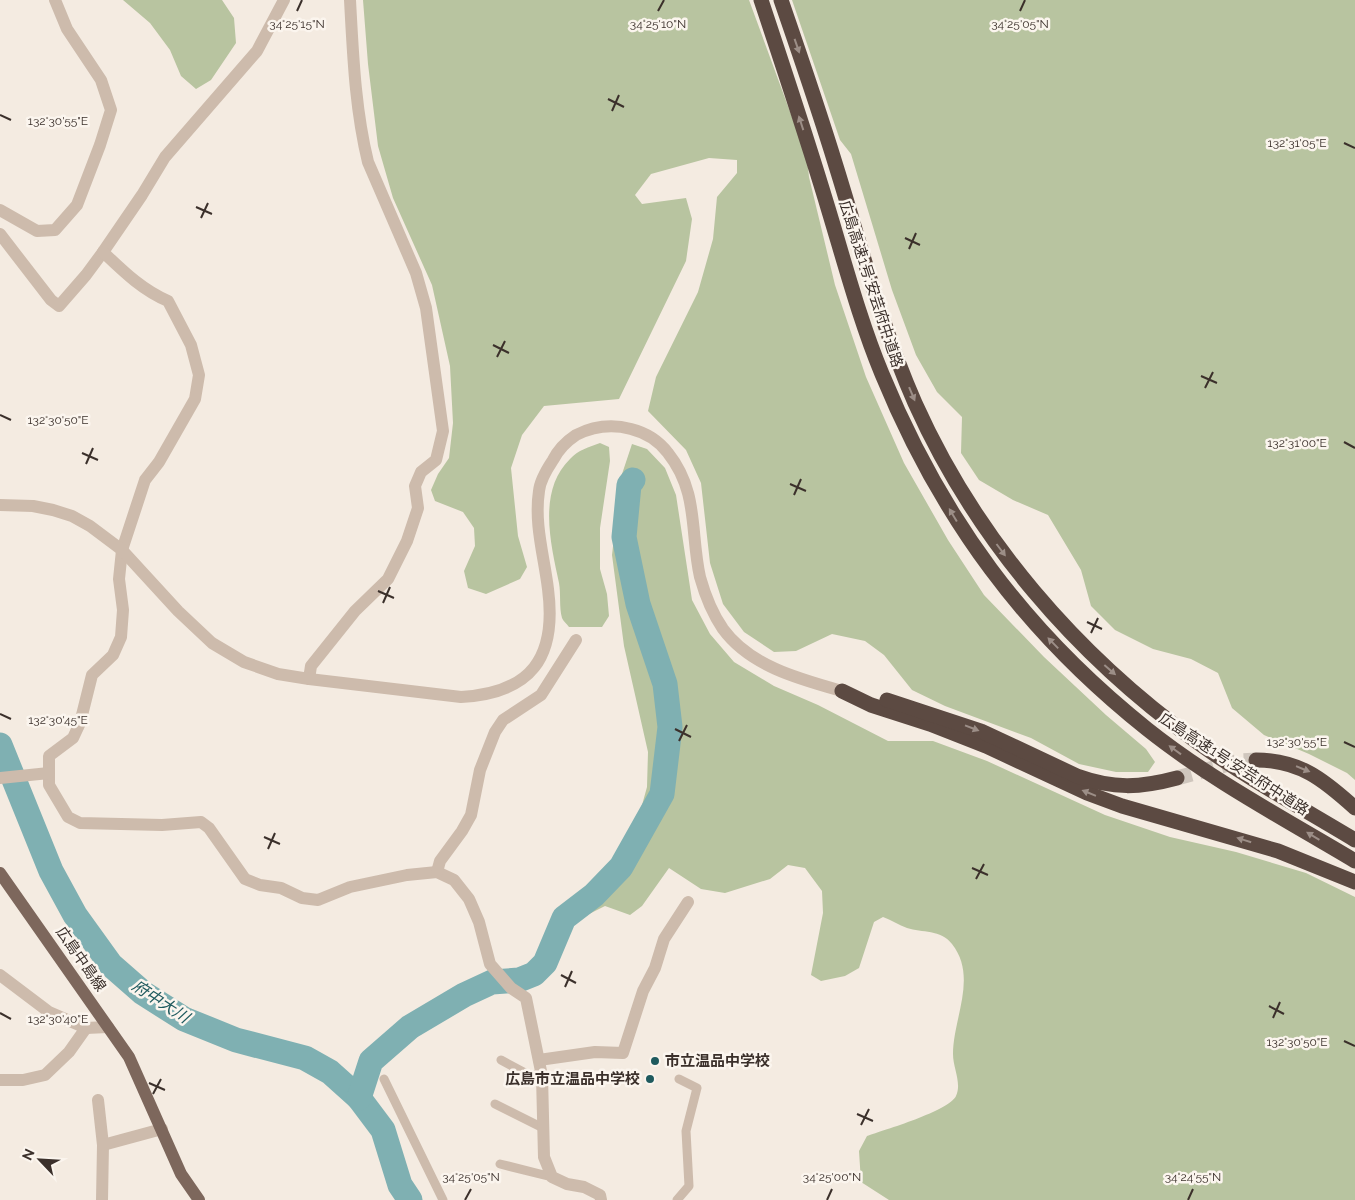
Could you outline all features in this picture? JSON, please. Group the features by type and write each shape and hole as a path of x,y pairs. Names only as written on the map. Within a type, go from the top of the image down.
{"highway":[{"name":"広島高速1号;安芸府中道路","path":"760,0 816,169 867,336 898,412 923,463 956,520 980,556 1004,587 1057,647 1118,705 1148,730 1223,782 1355,861"},
{"name":"広島高速1号;安芸府中道路","path":"781,0 836,165 873,290 916,404 952,474 1003,553 1071,633 1162,715 1234,767 1355,840"},
{"path":"842,692 874,696 950,720 1014,746 1092,782 1123,787 1140,786 1176,778"},
{"path":"842,692 871,705 930,724 986,746 1087,793 1113,803 1278,851 1355,882"},
{"path":"1256,760 1282,762 1310,772 1324,781 1355,808"}],"main road":[{"name":"広島中島線","path":"0,873 129,1057 182,1174 199,1200"}],"street":[{"path":"56,0 67,29 101,80 110,110 100,145 77,205 55,230 36,231 2,212 0,233 51,300 59,306 103,252 142,195 165,157 257,52 284,0"},
{"path":"309,680 312,666 354,611 388,579 407,542 418,508 414,486 421,472 436,460 443,431 426,308 416,273 368,162 363,144 356,88 350,0"},
{"path":"103,252 127,275 152,294 168,301 191,345 199,375 195,399 159,462 145,480 122,550 119,579 123,610 121,637 113,655 92,675 80,723 73,738 49,756 46,773 49,785 68,817 80,823 162,825 201,822 210,828 246,879 260,885 281,888 302,898 318,900 350,887 407,875 437,872 454,880 469,899 479,922 490,964 510,988 526,998 542,1076 544,1157 552,1177 567,1184 584,1187 600,1195 601,1200"},
{"path":"0,505 33,506 53,510 72,516 90,526 122,550 178,611 212,643 244,662 278,674 309,680 461,697 483,696 504,690 531,672 540,658 547,638 550,616 548,590 538,522 539,489 546,470 558,450 575,436 594,428 623,426 639,430 660,443 675,462 686,482 692,510 700,576 713,612 724,630 752,657 807,681 842,692"},
{"path":"437,872 440,861 471,815 480,770 495,732 503,720 541,695 576,640"},
{"path":"531,672 547,684"},
{"path":"0,778 46,773"},
{"path":"539,1060 595,1052 624,1053 643,990 655,968 664,939 688,902"},
{"path":"0,975 49,1012 86,1028 108,1027"},
{"path":"0,1080 23,1080 45,1075 69,1052 86,1028"},
{"path":"98,1100 103,1145 102,1200"},
{"path":"103,1145 162,1129"}],"lane":[{"path":"501,1060 527,1074 542,1076"},
{"path":"384,1079 442,1200"},
{"path":"677,1200 689,1186 686,1131 697,1088 679,1079"},
{"path":"495,1104 543,1128"},
{"path":"500,1164 552,1177"}],"green space":[{"path":"123,0 222,0 234,18 236,43 211,80 196,89 181,76 170,50 150,23"},
{"path":"363,0 749,0 807,158 809,177 835,285 866,377 904,463 948,540 984,595 1044,657 1106,715 1146,749 1155,762 1148,772 1116,772 1079,764 1031,738 945,706 912,690 884,655 865,641 832,634 796,651 774,652 744,632 723,604 710,563 701,483 686,450 648,411 656,377 698,292 713,239 717,197 737,173 737,160 709,158 651,174 635,195 642,204 686,198 692,219 686,261 619,399 544,406 522,435 511,468 518,536 527,567 520,579 486,594 468,588 464,571 475,546 474,528 463,512 435,501 431,490 438,474 449,458 453,423 450,366 432,285 393,198 378,146 368,64"},
{"path":"792,0 1355,0 1355,780 1347,773 1309,754 1264,735 1232,708 1218,673 1191,659 1153,649 1115,630 1091,606 1081,570 1048,515 1013,500 979,480 961,453 962,417 937,392 916,355 892,290 851,154 840,140"},
{"path":"600,443 609,447 610,461 600,528 600,569 607,594 609,616 602,627 569,627 561,614 559,583 550,536 550,502 553,487 560,472 570,459 580,451"},
{"path":"632,444 647,449 665,468 676,495 692,600 710,634 734,662 774,686 818,705 888,741 933,741 987,761 1105,815 1170,837 1236,852 1306,873 1355,897 1355,1200 889,1200 861,1182 859,1151 867,1136 942,1108 951,1102 958,1091 953,1054 964,984 960,957 948,939 931,932 907,928 883,917 874,922 859,968 845,976 821,981 811,975 823,913 822,891 805,868 788,865 770,879 725,893 701,889 669,868 642,906 630,915 605,906 589,914 581,906 594,884 617,864 639,816 647,787 648,752 624,646 612,555 621,477"}],"waterway":[{"path":"359,1098 371,1061 410,1027 464,995 492,982 519,980 534,974 545,963 564,918 594,895 621,867 662,794 670,727 665,684 638,604 624,537 629,485 633,480"},
{"name":"府中大川","path":"0,745 51,871 75,915 111,965 143,993 184,1019 236,1040 305,1058 330,1072 359,1098 383,1130 400,1185 410,1200"}],"tunnel":[{"path":"1177,778 1240,761 1256,760"}],"place":[{"name":"市立温品中学校","path":"655,1061"},
{"name":"広島市立温品中学校","path":"650,1079"}]}
